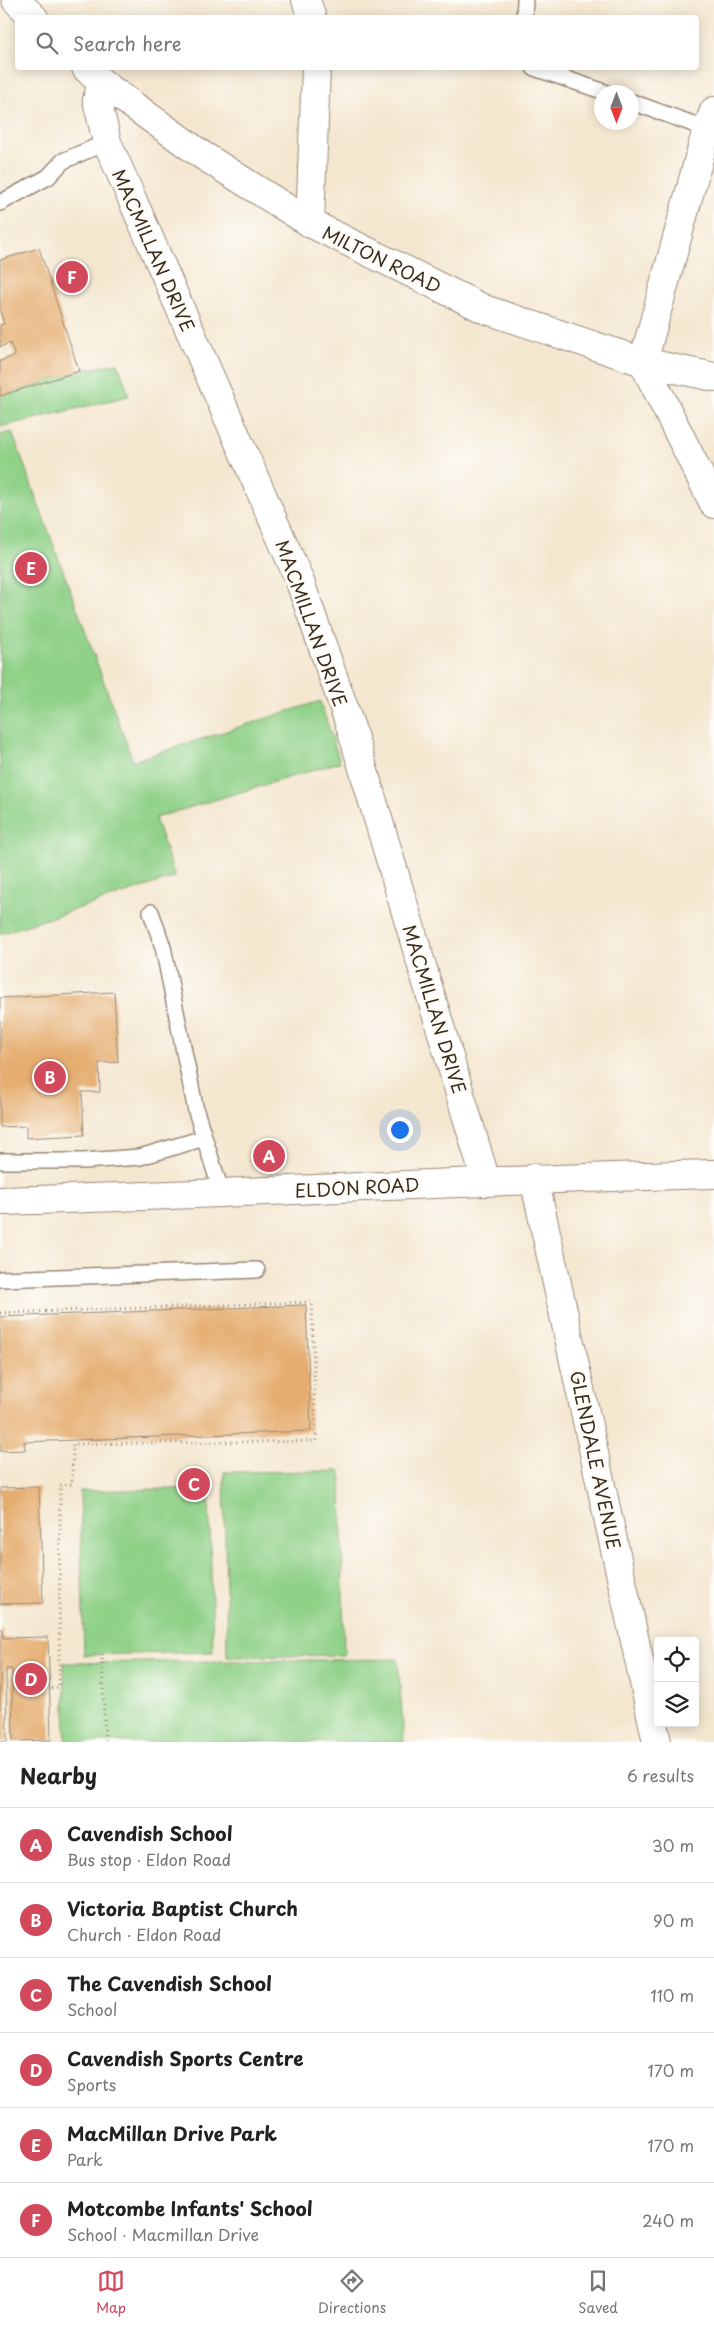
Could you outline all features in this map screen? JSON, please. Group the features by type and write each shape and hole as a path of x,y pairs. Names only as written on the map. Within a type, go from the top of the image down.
{"street":[{"path":"16,0 31,15"},
{"path":"306,0 311,15"},
{"path":"310,223 316,70"},
{"name":"MILTON ROAD","path":"94,75 202,155 310,223 484,308 643,362 714,377"},
{"name":"MACMILLAN DRIVE","path":"94,75 97,100 107,142 299,579 351,728 486,1181"},
{"path":"711,120 643,362 714,504"},
{"name":"ELDON ROAD","path":"0,1201 222,1194 534,1178 714,1174"},
{"name":"GLENDALE AVENUE","path":"534,1178 657,1742"}],"lane":[{"path":"524,15 525,0"},
{"path":"540,70 594,88"},
{"path":"639,104 711,120"},
{"path":"0,203 48,177 63,161 107,142"},
{"path":"151,912 163,947 196,1111 222,1194"},
{"path":"0,1162 84,1161 140,1156 204,1138"},
{"path":"0,1279 257,1270"}],"path":[{"path":"0,1312 312,1302 316,1441 73,1444 72,1484 60,1485 59,1687 50,1689"},
{"path":"102,1654 105,1742"}],"green space":[{"path":"118,363 129,396 0,427 0,396 79,371"},
{"path":"12,432 133,761 320,701 340,762 155,818 175,877 0,934 0,435"},
{"path":"341,1471 344,1655 227,1657 224,1472"},
{"path":"209,1488 213,1652 84,1655 80,1491"},
{"path":"398,1659 404,1742 66,1742 64,1663"}],"building":[{"path":"39,248 79,371 0,396 0,361 15,356 10,343 0,347 0,325 4,324 0,311 0,260"},
{"path":"114,992 118,1062 99,1063 100,1092 82,1092 84,1135 26,1138 26,1126 0,1127 0,998"},
{"path":"306,1305 311,1431 24,1442 25,1450 0,1451 0,1317"},
{"path":"39,1487 43,1603 0,1604 0,1488"},
{"path":"0,1629 3,1629 3,1638 48,1637 51,1740 13,1741 12,1669 6,1669 7,1742 0,1742"}],"place":[{"name":"Motcombe Infants' School","path":"72,277"},
{"name":"MacMillan Drive Park","path":"31,568"},
{"name":"Victoria Baptist Church","path":"50,1077"},
{"name":"Cavendish School","path":"269,1156"},
{"name":"The Cavendish School","path":"194,1484"},
{"name":"Cavendish Sports Centre","path":"31,1679"}]}
